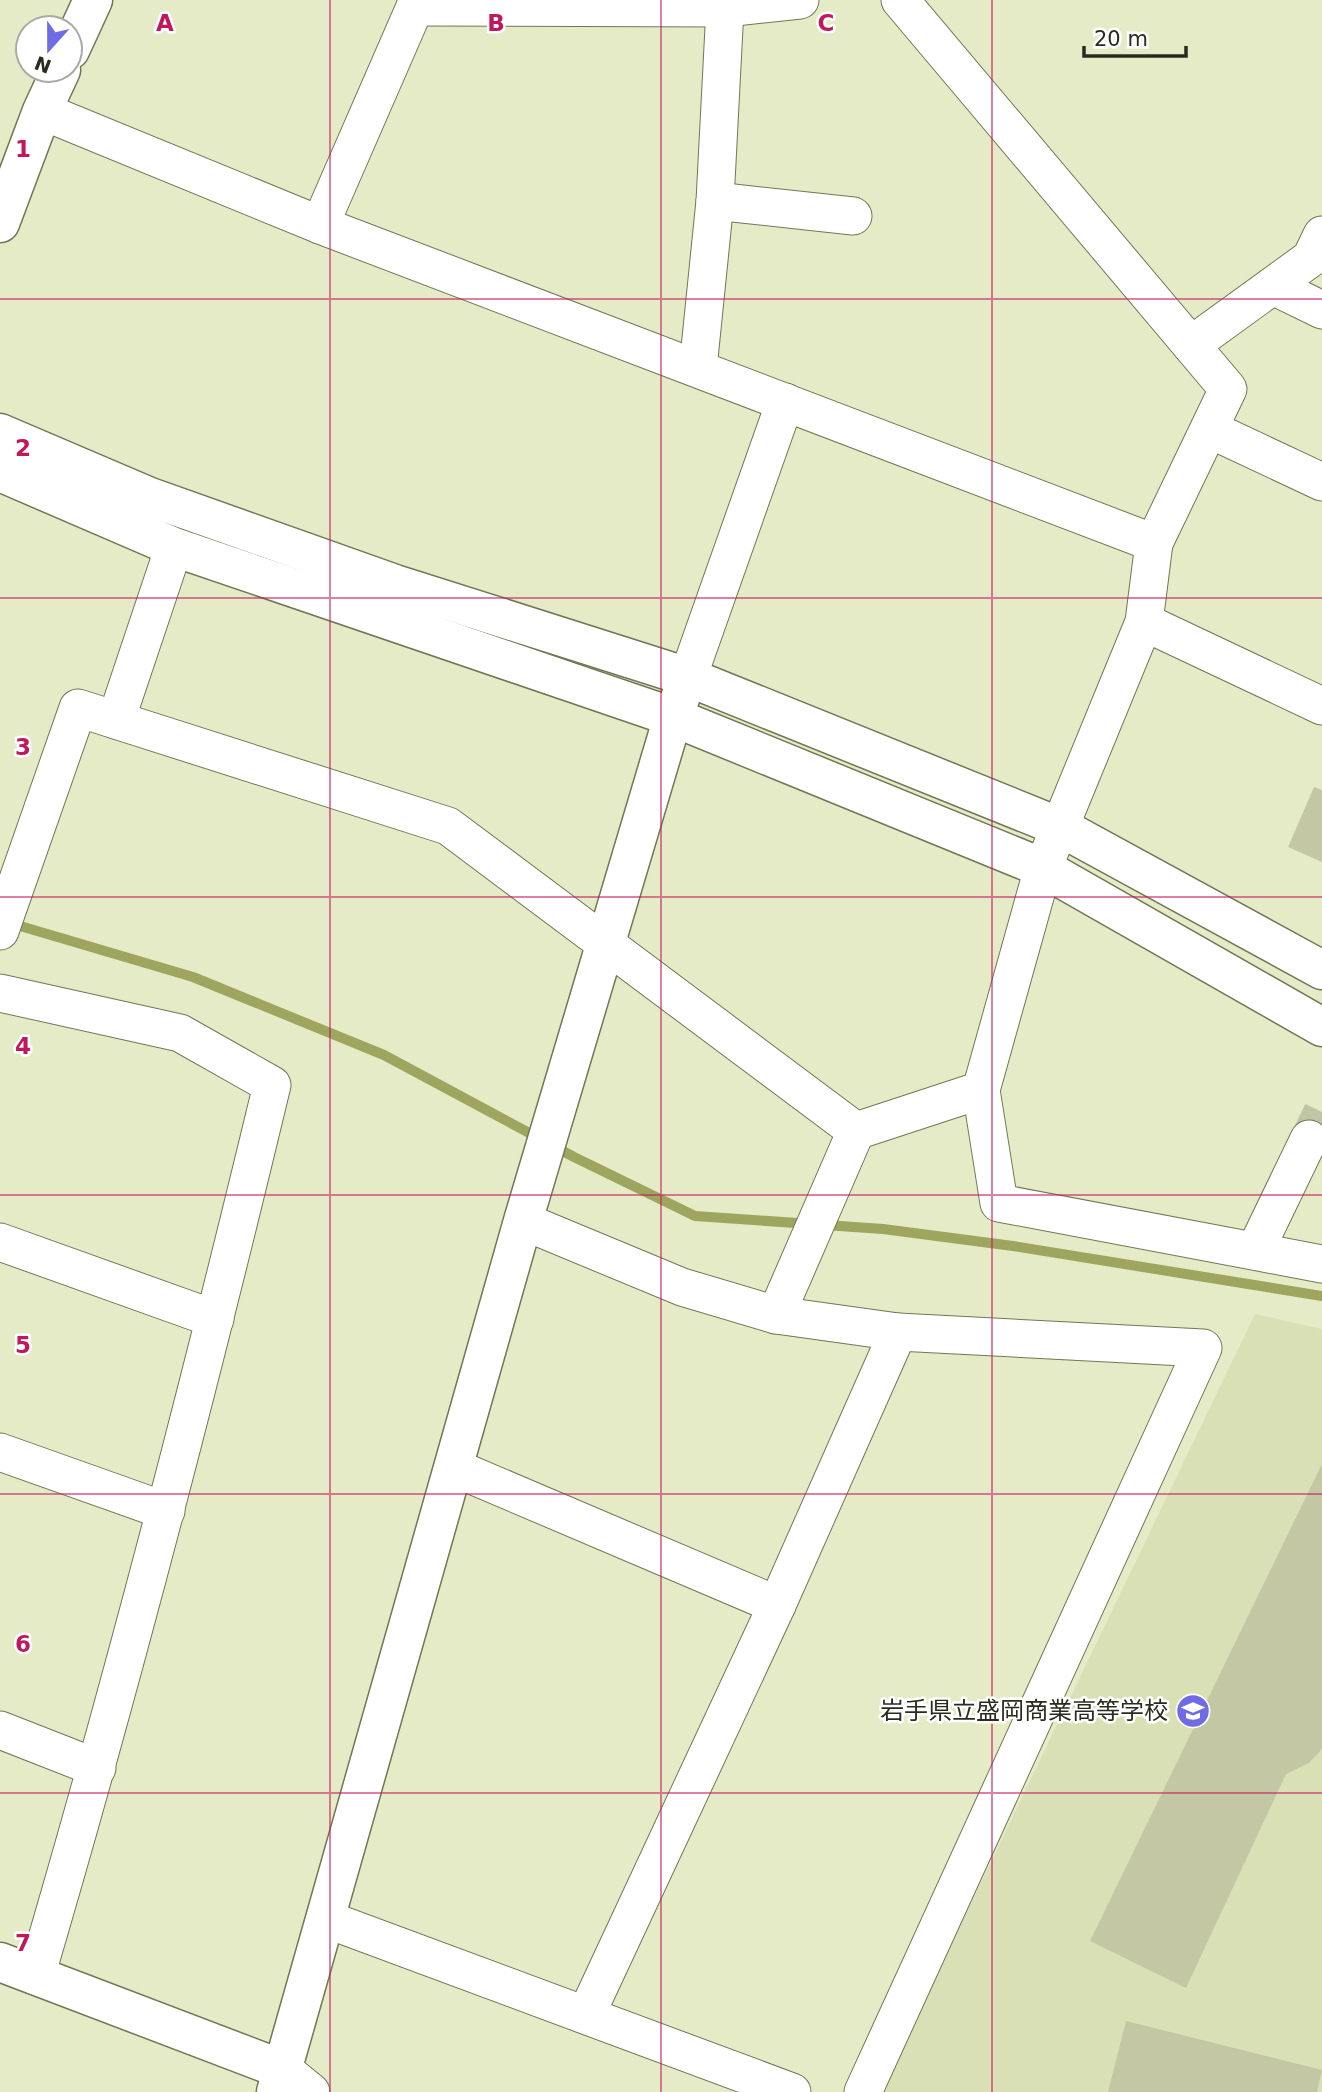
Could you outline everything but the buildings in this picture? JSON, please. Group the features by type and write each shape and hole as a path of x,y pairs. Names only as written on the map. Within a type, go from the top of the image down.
{"street":[{"path":"84,20 93,0"},
{"path":"320,225 417,4 725,8 800,0"},
{"path":"900,0 1228,389 1154,543 1144,622 1043,869 981,1090 999,1203 1322,1264"},
{"path":"698,368 715,201 725,8"},
{"path":"0,223 55,84"},
{"path":"42,111 320,225 1154,543"},
{"path":"715,201 853,216"},
{"path":"1191,345 1311,258 1322,234"},
{"path":"1273,286 1322,310"},
{"path":"0,1962 290,2085 326,1919 523,1221 673,717 785,402"},
{"path":"1209,429 1322,482"},
{"path":"0,433 150,497 395,584 688,677 1060,827 1322,970"},
{"path":"0,472 174,547 673,717 1043,869 1322,1027"},
{"path":"116,720 174,547"},
{"path":"1144,622 1322,706"},
{"path":"5,918 78,708 448,826 856,1131"},
{"path":"0,993 180,1033 272,1085 166,1511 97,1768 36,1976"},
{"path":"776,1315 856,1131 981,1090"},
{"path":"1255,1251 1309,1139"},
{"path":"523,1221 682,1287 776,1315 898,1332 1203,1348 863,2092"},
{"path":"0,1242 215,1320"},
{"path":"586,2015 777,1605 898,1332"},
{"path":"0,1452 166,1511"},
{"path":"454,1468 777,1605"},
{"path":"0,1730 97,1768"},
{"path":"326,1919 792,2092"}],"shaded area":[{"name":"岩手県立盛岡商業高等学校","path":"1255,1314 1322,1329 1322,2092 880,2092"}],"waterway":[{"path":"10,923 193,977 384,1055 574,1157 695,1216 883,1229 1013,1246 1322,1296"}],"tunnel":[{"path":"1309,1139 1322,1112"}],"place":[{"name":"岩手県立盛岡商業高等学校","path":"1193,1711"}]}
